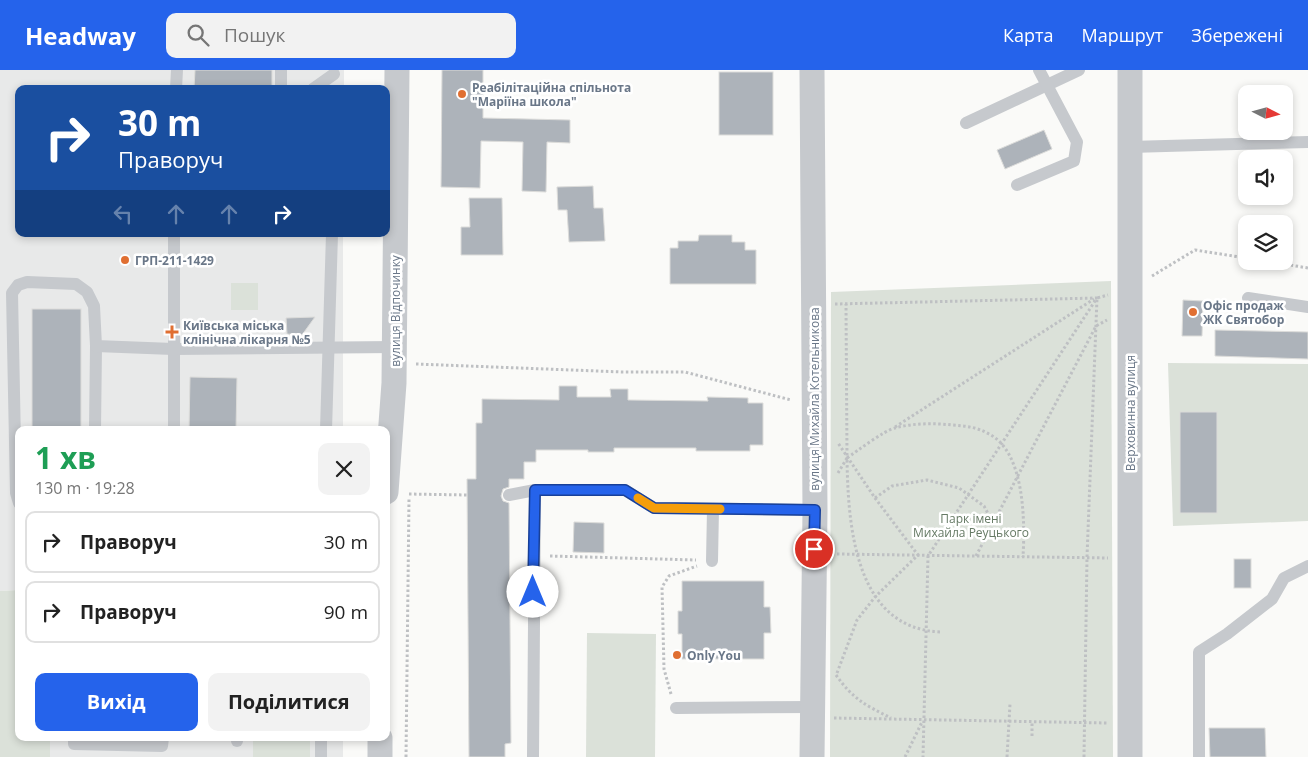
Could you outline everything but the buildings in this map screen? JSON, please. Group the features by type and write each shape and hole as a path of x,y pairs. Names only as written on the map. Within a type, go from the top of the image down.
{"street":[{"name":"вулиця Відпочинку","path":"397,70 403,355 394,382 402,490"},
{"name":"вулиця Михайла Котельникова","path":"812,70 815,502 820,712 812,757"},
{"name":"Верховинна вулиця","path":"1130,70 1130,757"},
{"path":"380,741 380,757"}],"lane":[{"path":"176,85 177,70"},
{"path":"281,70 281,85"},
{"path":"1017,185 1074,161 1077,142 1039,70"},
{"path":"966,123 1080,70"},
{"path":"318,85 334,72"},
{"path":"334,72 334,85"},
{"path":"1130,147 1308,142"},
{"path":"174,237 174,426"},
{"path":"326,426 332,237"},
{"path":"15,443 12,293 18,286 26,282 76,284 87,292 94,306 96,346 95,426"},
{"path":"1248,298 1308,307"},
{"path":"96,346 173,349 328,348 403,355"},
{"path":"509,494 535,490 625,490 654,508 713,509 815,502"},
{"path":"533,757 535,490"},
{"path":"712,561 713,509"},
{"path":"1199,757 1199,652 1227,634 1272,599 1284,578 1308,566"},
{"path":"676,708 820,712"},
{"path":"74,741 74,744 162,746 162,741"},
{"path":"321,741 321,757"}],"path":[{"path":"1152,276 1195,250 1238,257"},
{"path":"1293,266 1308,268"},
{"path":"827,304 1097,298 1111,294"},
{"path":"1084,757 1087,558 1097,298"},
{"path":"815,502 826,493 847,458 1097,298"},
{"path":"923,757 928,556 1097,298"},
{"path":"846,304 847,485 857,554 867,584 875,597 898,619 913,628 927,632 940,632"},
{"path":"976,556 1096,326 1111,318"},
{"path":"403,355 623,372 685,372 814,406"},
{"path":"894,428 936,423 972,426 991,434 1006,449 1018,476 1025,527 1023,557"},
{"path":"837,441 875,498 918,555"},
{"path":"875,498 892,486 927,480 959,488 984,506 993,523"},
{"path":"406,757 402,490 467,495"},
{"path":"834,554 1110,558"},
{"path":"534,555 712,561"},
{"path":"834,684 857,620 875,597 918,555"},
{"path":"676,708 664,669 662,587 669,576 712,561"},
{"path":"831,668 849,693 869,707 892,719"},
{"path":"1007,757 1010,704"},
{"path":"820,712 892,719 1110,723"},
{"path":"905,757 924,719"},
{"path":"1032,722 1032,736"}],"shaded area":[{"name":"Київська міська клінічна лікарня №5","path":"0,70 344,70 344,85 15,85 15,237 343,237 343,426 15,426 15,590 0,591"},
{"path":"50,741 343,741 343,757 50,757"}],"green space":[{"name":"Парк імені Михайла Реуцького","path":"1111,281 1113,757 830,757 831,292"},
{"path":"231,283 258,283 258,310 231,310"},
{"path":"1168,363 1308,364 1308,521 1173,526"},
{"path":"15,590 15,741 50,741 50,757 0,757 0,591"},
{"path":"587,633 656,634 655,757 586,757"},
{"path":"253,741 310,741 310,757 253,757"}],"slow traffic":[{"path":"638,498 654,508 720,509"}],"place":[{"name":"Реабілітаційна спільнота \"Маріїна школа\"","path":"462,94"},
{"name":"ГРП-211-1429","path":"125,260"},
{"name":"Офіс продаж ЖК Святобор","path":"1193,312"},
{"name":"Київська міська клінічна лікарня №5","path":"172,332"},
{"name":"Only You","path":"677,655"}],"route":[{"path":"533,592 535,490 625,490 654,508 815,510 814,549"}]}
